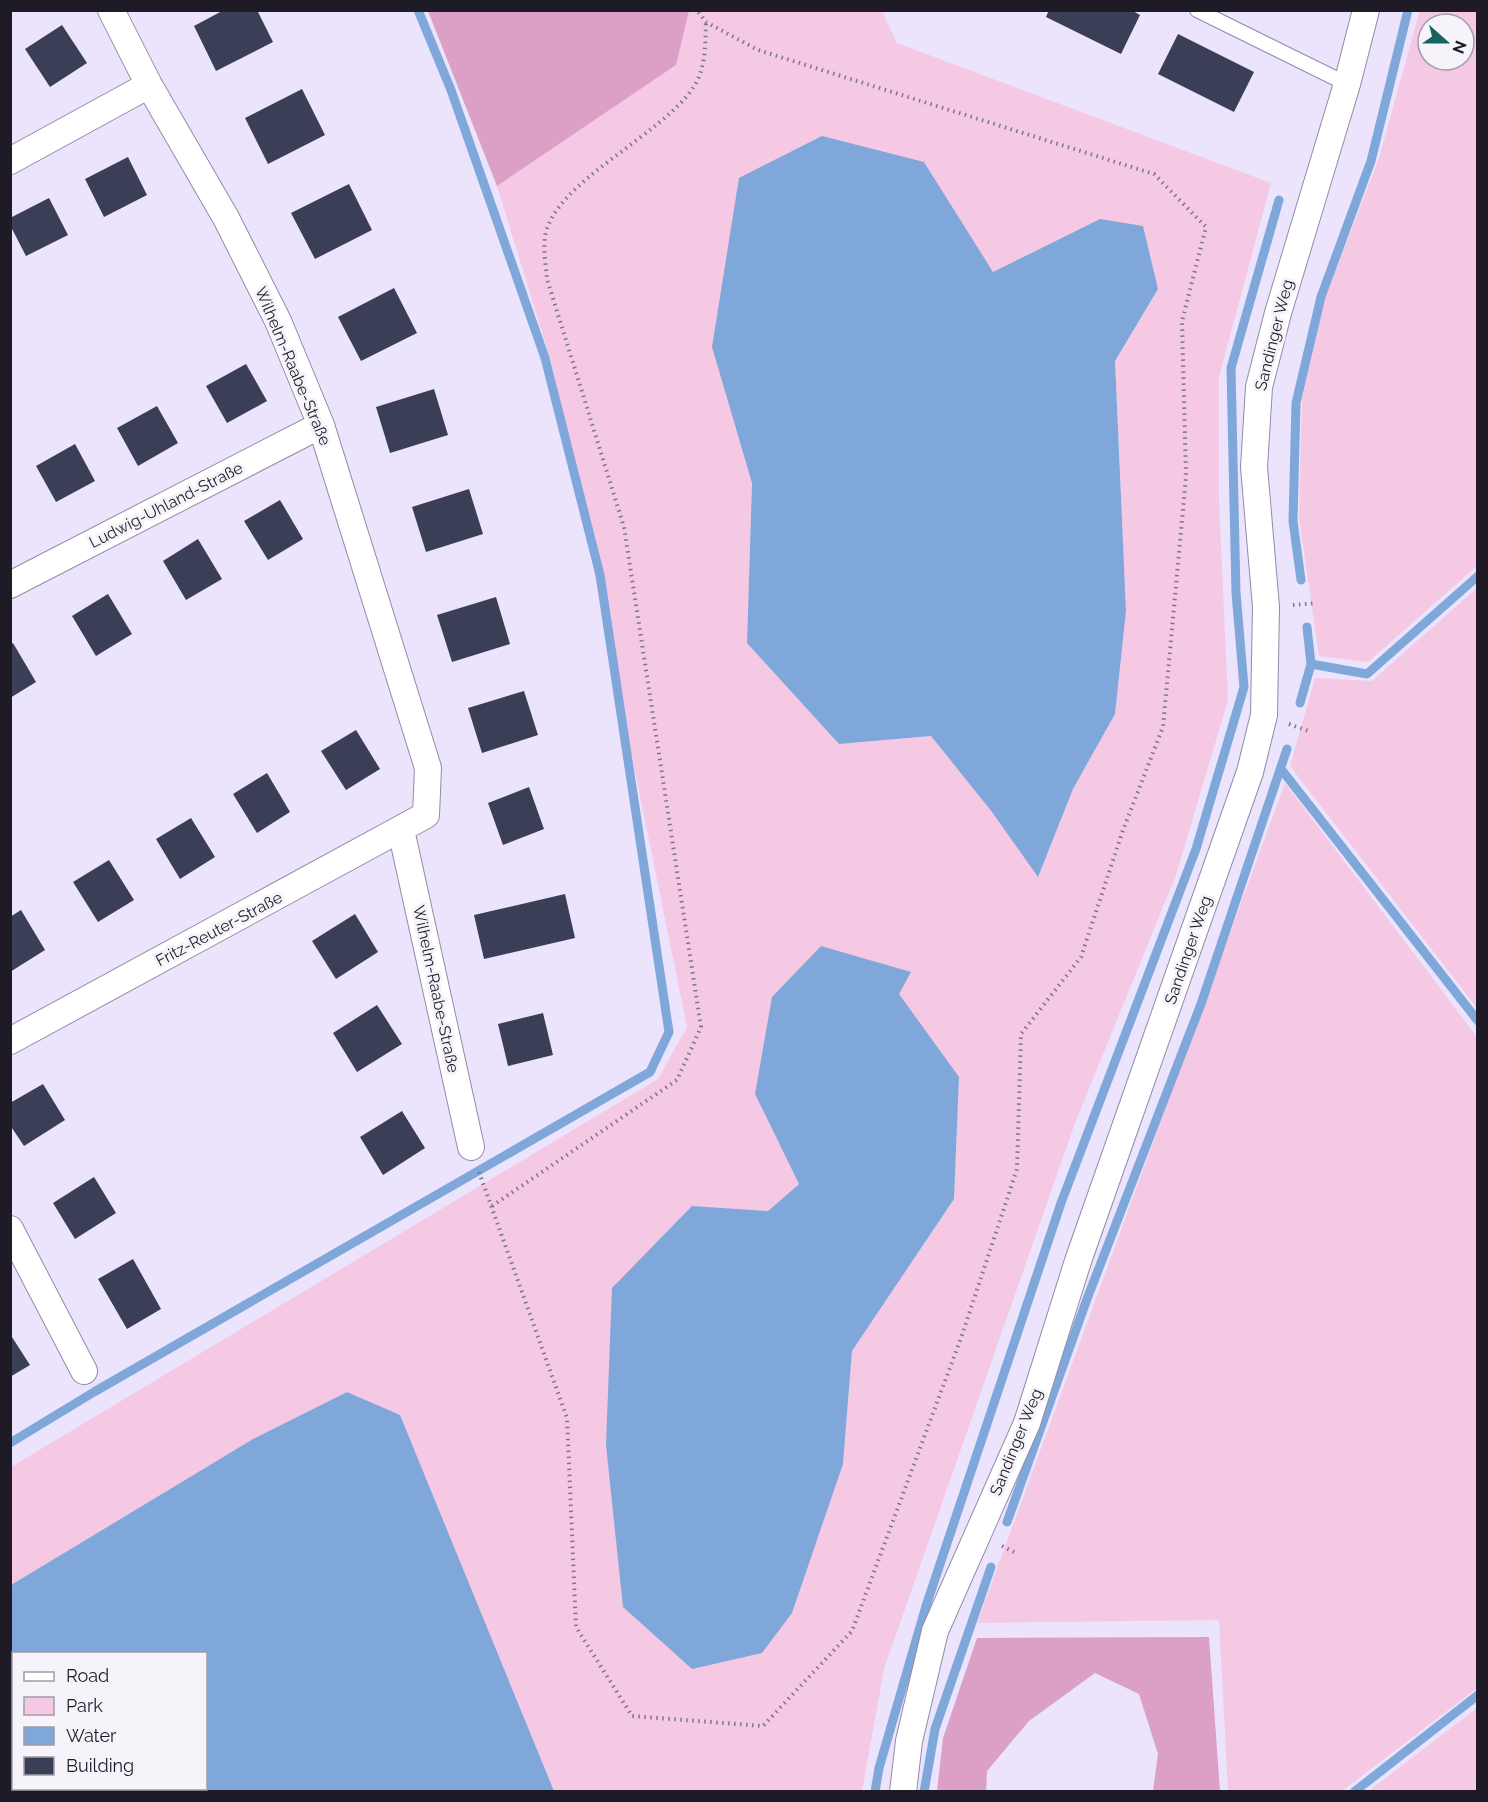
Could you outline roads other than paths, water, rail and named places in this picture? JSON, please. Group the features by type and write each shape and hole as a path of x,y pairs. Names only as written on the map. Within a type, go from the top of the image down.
{"street":[{"name":"Wilhelm-Raabe-Straße","path":"111,10 149,85 226,218 278,321 321,425 428,768 426,815"},
{"name":"Sandinger Weg","path":"903,1791 909,1741 935,1631 1027,1424 1078,1261 1250,772 1264,715 1265,691 1266,607 1254,467 1259,387 1278,313 1347,84 1366,10"},
{"path":"10,161 149,85"},
{"name":"Ludwig-Uhland-Straße","path":"10,585 321,425"},
{"name":"Fritz-Reuter-Straße","path":"10,1041 426,815"},
{"name":"Wilhelm-Raabe-Straße","path":"401,830 471,1147"},
{"path":"10,1229 84,1371"}],"lane":[{"path":"1197,10 1347,84"}],"water":[{"path":"822,136 924,162 993,272 1100,219 1143,226 1158,289 1115,361 1126,611 1115,714 1073,789 1038,877 992,812 931,736 839,744 747,643 752,483 712,347 739,178"},
{"path":"821,946 911,972 899,994 959,1077 954,1199 852,1351 843,1464 792,1613 762,1653 692,1669 623,1607 606,1445 612,1288 692,1206 768,1211 799,1184 755,1094 772,997"},
{"path":"347,1392 400,1415 554,1791 11,1791 11,1585 253,1439"}],"waterway":[{"path":"10,1443 94,1392 650,1072 669,1032 600,575 545,358 451,90 418,10"},
{"path":"1301,580 1293,521 1296,403 1321,297 1371,161 1408,10"},
{"path":"875,1792 879,1768 926,1606 1061,1203 1196,849 1244,687 1236,593 1231,368 1279,200"},
{"path":"1311,664 1367,674 1478,576"},
{"path":"1300,703 1311,664 1307,627"},
{"path":"1007,1522 1087,1299 1201,1004 1287,749"},
{"path":"1281,769 1478,1021"},
{"path":"924,1792 935,1729 991,1567"},
{"path":"1354,1792 1478,1695"}]}
